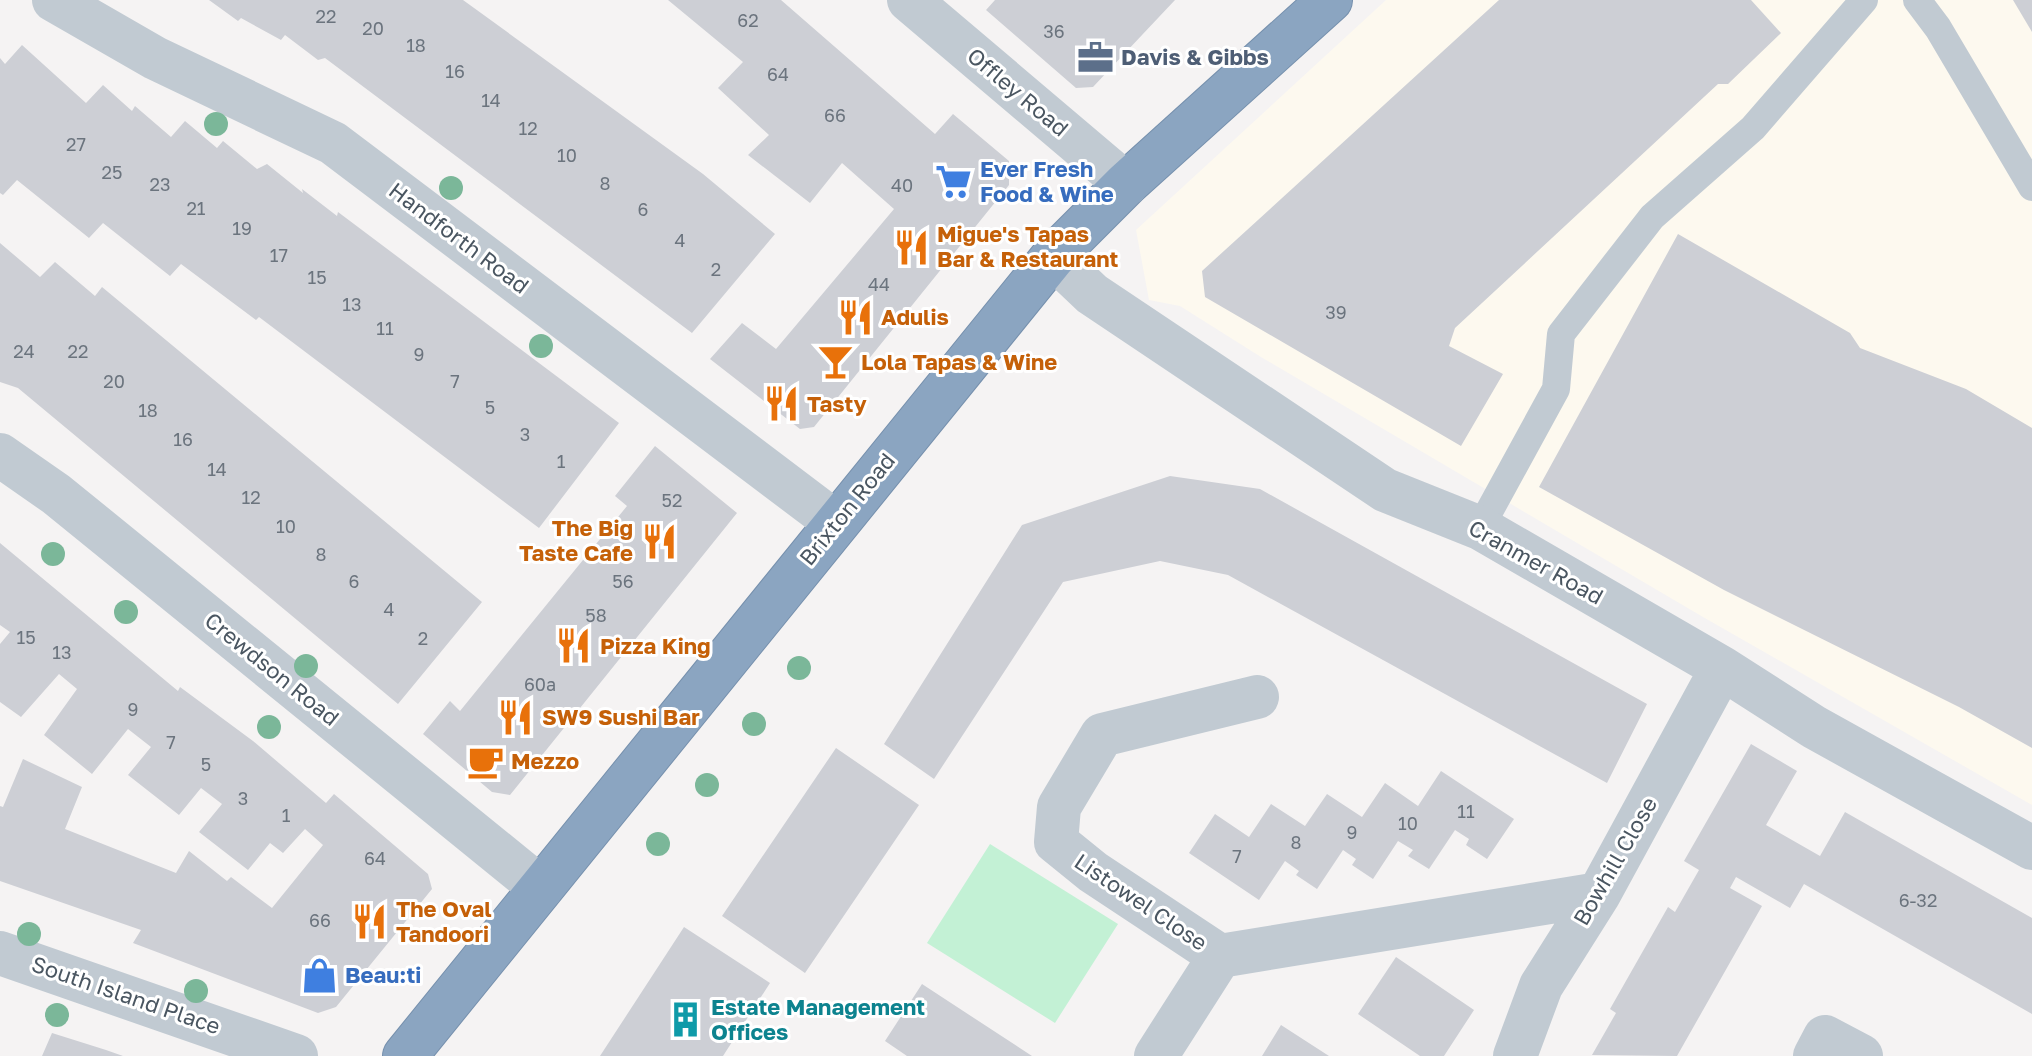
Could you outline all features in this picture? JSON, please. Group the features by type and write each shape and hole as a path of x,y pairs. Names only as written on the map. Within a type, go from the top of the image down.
{"highway":[{"name":"Brixton Road","path":"405,1056 1053,257 1126,184 1330,0"}],"street":[{"name":"Handforth Road","path":"54,0 155,58 333,143 835,522"},
{"name":"Offley Road","path":"909,0 1126,184"},
{"name":"Cranmer Road","path":"1053,257 1092,294 1385,490 1480,528 1722,668 1814,727 2032,848"},
{"name":"Crewdson Road","path":"0,455 56,494 541,888"},
{"name":"Bowhill Close","path":"1515,1056 1541,986 1599,894 1722,668"},
{"name":"Listowel Close","path":"1257,697 1102,735 1059,807 1056,842 1093,872 1220,956 1599,894"},
{"name":"South Island Place","path":"0,953 296,1056"},
{"path":"1156,1056 1220,956"},
{"path":"1815,1056 1825,1037 1861,1056"}],"lane":[{"path":"1480,528 1556,389 1561,334 1652,217 1753,128 1864,0"},
{"path":"1917,0 1938,28 2032,187"}],"shaded area":[{"path":"1386,0 2032,0 2032,805 1703,617 1261,357 1180,306 1149,300 1136,230"}],"green space":[{"path":"990,844 1118,924 1055,1023 927,943"}],"building":[{"path":"209,0 463,0 703,174 775,234 692,333 325,58 318,60 285,35 281,40 241,18 238,21"},
{"path":"668,0 781,0 935,134 953,114 1009,161 1009,185 814,427 800,429 710,359 742,323 776,349 894,209 842,163 810,203 748,155 769,135 718,88 743,62"},
{"path":"995,0 1175,0 1093,87 1076,88 986,10"},
{"path":"1499,0 1751,0 1781,33 1728,84 1718,84 1455,328 1449,346 1503,374 1461,446 1205,297 1202,271"},
{"path":"2013,0 2032,0 2032,32"},
{"path":"22,45 86,103 103,85 132,111 135,106 171,137 185,121 217,148 223,141 257,169 267,164 337,216 338,212 619,423 539,528 259,317 256,320 181,264 170,276 103,223 89,238 17,180 3,195 0,193 0,58 5,64"},
{"path":"1678,234 1850,333 1860,348 1966,389 2032,428 2032,748 1959,707 1724,590 1539,487"},
{"path":"0,243 40,277 55,262 95,296 102,287 482,602 398,704 18,388 0,382"},
{"path":"655,446 737,513 510,795 492,792 423,734 450,701 460,711 627,506 615,496"},
{"path":"1170,476 1260,489 1647,704 1607,783 1228,575 1160,561 1063,582 934,779 884,744 1022,525"},
{"path":"0,543 178,691 180,687 253,741 326,803 334,794 428,874 432,889 336,1007 318,1013 133,943 141,930 0,881 0,806 3,807 23,759 82,787 65,829 176,873 189,851 227,881 231,877 272,908 323,845 305,829 283,853 270,843 248,870 199,832 222,804 201,788 179,815 128,775 151,747 128,729 92,774 44,735 77,689 59,674 21,717 0,702 0,644 10,632 0,625"},
{"path":"1751,744 1797,771 1766,825 1820,856 1845,812 2032,918 2032,1014 1804,884 1790,908 1736,877 1730,888 1762,906 1677,1056 1592,1055 1616,1013 1610,1009 1668,907 1675,912 1699,870 1684,861"},
{"path":"836,748 919,805 805,973 722,916"},
{"path":"1441,771 1514,819 1487,859 1466,845 1469,839 1455,830 1429,869 1408,856 1413,850 1398,841 1373,879 1352,865 1356,859 1343,850 1317,889 1296,875 1299,871 1285,861 1259,900 1189,853 1215,814 1249,837 1271,804 1305,826 1327,794 1362,817 1385,783 1418,806"},
{"name":"Estate Management Offices","path":"684,927 770,983 723,1056 600,1056"},
{"path":"1396,957 1474,1010 1444,1056 1420,1056 1358,1014"},
{"path":"922,984 1032,1056 907,1056 885,1041"},
{"path":"1281,1025 1329,1056 1262,1056"},
{"path":"52,1033 106,1050 123,1056 42,1056"}],"place":[{"name":"Davis & Gibbs","path":"1095,57"},
{"name":"Ever Fresh Food & Wine","path":"954,182"},
{"name":"Migue's Tapas Bar & Restaurant","path":"911,247"},
{"name":"Adulis","path":"855,317"},
{"name":"Lola Tapas & Wine","path":"835,362"},
{"name":"Tasty","path":"781,404"},
{"name":"The Big Taste Cafe","path":"659,541"},
{"name":"Pizza King","path":"574,646"},
{"name":"SW9 Sushi Bar","path":"516,717"},
{"name":"Mezzo","path":"485,761"},
{"name":"The Oval Tandoori","path":"370,922"},
{"name":"Beau:ti","path":"319,975"},
{"name":"Estate Management Offices","path":"685,1020"}]}
